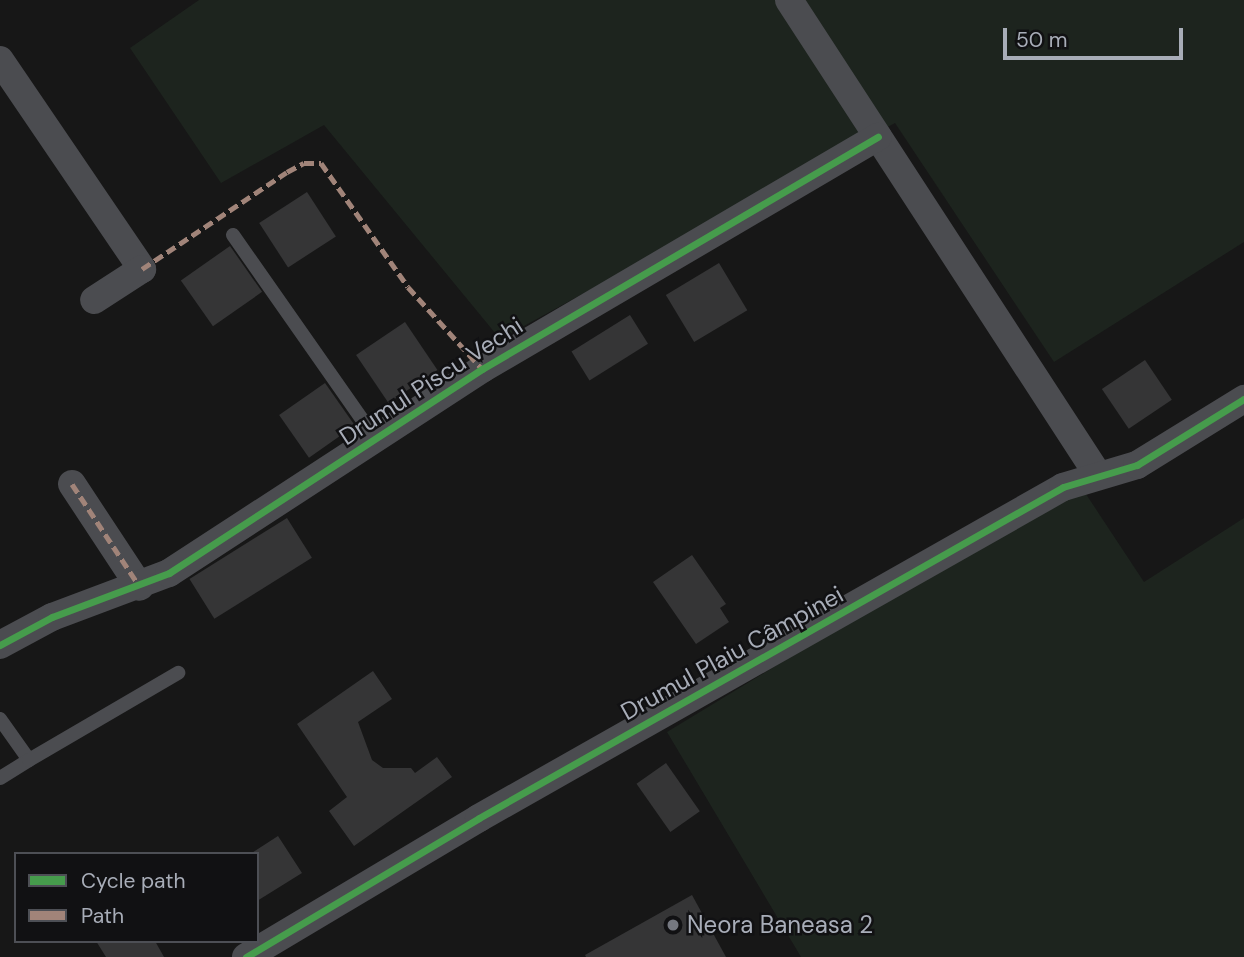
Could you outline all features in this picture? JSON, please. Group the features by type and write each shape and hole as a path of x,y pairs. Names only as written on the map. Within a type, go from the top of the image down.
{"street":[{"path":"789,0 1098,475"},
{"path":"0,60 142,269 94,300"},
{"name":"Drumul Piscu Vechi","path":"0,645 52,617 141,587 482,369 878,137"},
{"name":"Drumul Plaiu Câmpinei","path":"246,957 479,818 1063,487 1137,464 1244,399"},
{"path":"72,484 141,587"}],"lane":[{"path":"233,235 376,439"},
{"path":"0,778 178,673"},
{"path":"0,719 29,760"}],"shaded area":[{"path":"199,0 1244,0 1244,242 1054,362 895,123 500,339 324,125 221,183 130,48"},
{"path":"1078,482 1144,582 1244,518 1244,957 801,957 667,732"}],"building":[{"path":"307,192 336,236 288,267 259,223"},
{"path":"230,246 262,292 213,326 181,280"},
{"path":"719,263 747,310 694,342 666,295"},
{"path":"630,315 648,344 590,380 571,352"},
{"path":"405,322 437,370 389,403 356,355"},
{"path":"1145,360 1172,400 1129,429 1102,389"},
{"path":"325,383 355,426 309,458 279,415"},
{"path":"287,518 312,558 214,619 189,579"},
{"path":"692,555 726,604 720,608 729,622 696,644 653,582"},
{"path":"373,671 392,699 358,722 372,760 383,768 411,768 415,773 437,757 452,777 354,846 329,811 347,797 297,724"},
{"path":"666,763 700,811 670,832 637,784"},
{"path":"278,836 302,873 259,900 259,852 253,852"},
{"name":"Neora Baneasa 2","path":"692,895 726,957 586,957 585,955"},
{"path":"97,943 156,943 164,957 106,957"}],"marked path":[{"path":"142,269 287,172 304,163 321,163 408,287 482,369"},
{"path":"72,484 140,587"}],"cycle path":[{"path":"0,645 52,617 169,573 482,369 878,137"},
{"path":"246,957 479,818 1063,487 1137,465 1244,399"}],"place":[{"name":"Neora Baneasa 2","path":"673,925"}]}
